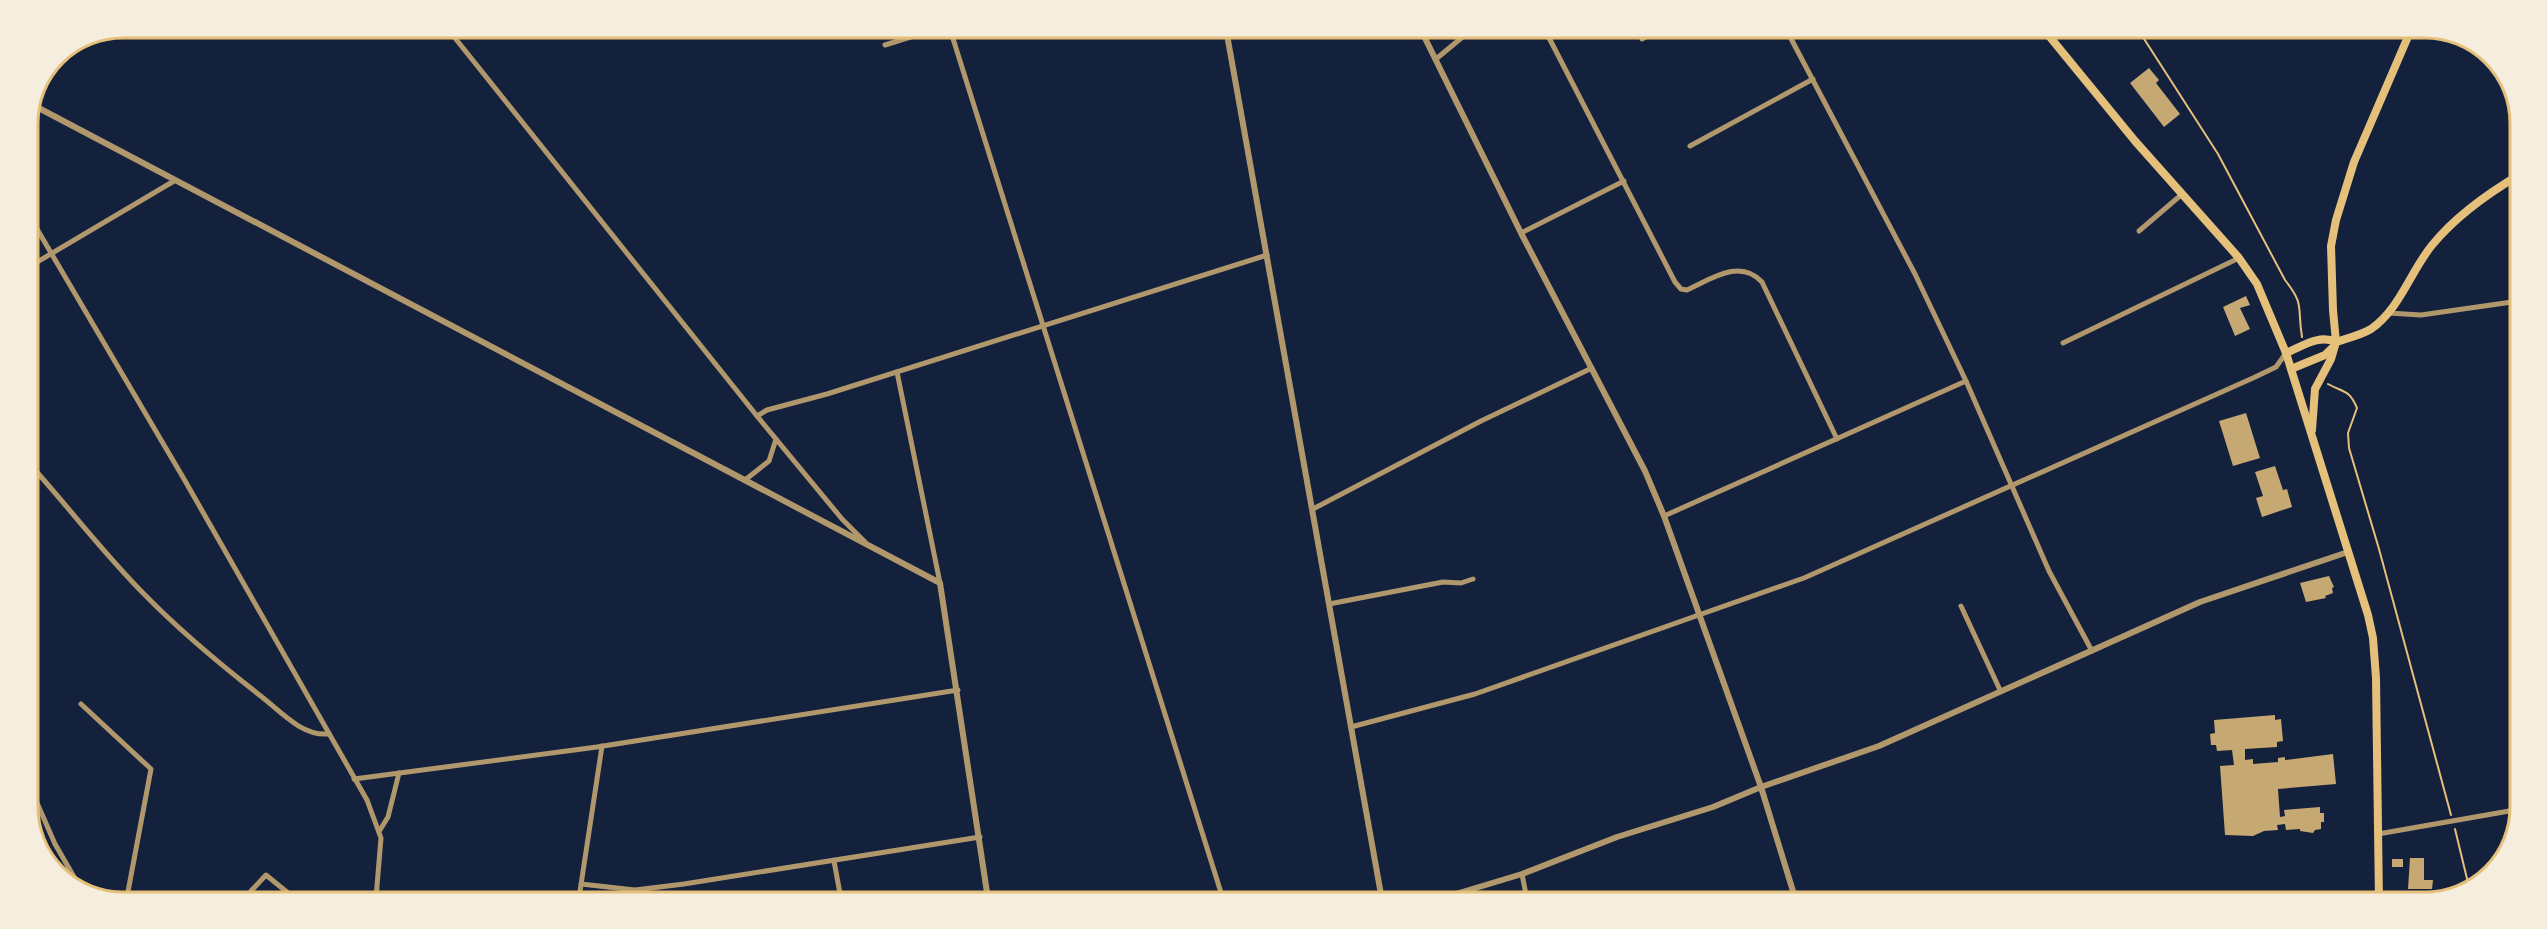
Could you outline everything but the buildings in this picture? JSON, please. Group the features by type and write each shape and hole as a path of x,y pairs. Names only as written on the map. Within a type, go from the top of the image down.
{"main road":[{"path":"2051,38 2181,195 2239,258 2266,301 2286,353 2368,615 2375,657 2379,892"},
{"path":"2312,436 2315,389 2331,359 2336,342 2331,246 2336,220 2354,162 2406,38"},
{"path":"2291,369 2325,355 2336,342 2370,329 2388,313 2424,256 2444,231 2462,213 2509,182"},
{"path":"2286,353 2319,339 2328,338 2336,342"}],"street":[{"path":"455,38 776,440 842,519 869,545"},
{"path":"885,45 907,38"},
{"path":"953,38 1221,892"},
{"path":"1228,38 1381,892"},
{"path":"1425,38 1521,233 1645,471 1664,516 1761,787 1793,892"},
{"path":"1436,59 1461,38"},
{"path":"1549,38 1668,269 1681,289 1687,290 1734,270 1754,273 1762,282 1838,439"},
{"path":"1791,38 1915,274 1966,381 2049,571 2092,651"},
{"path":"1690,146 1813,79"},
{"path":"39,108 940,583"},
{"path":"38,262 174,181"},
{"path":"1521,233 1624,181"},
{"path":"2139,231 2181,195"},
{"path":"38,231 184,479 354,778 380,830 382,846 377,892"},
{"path":"757,416 767,410 897,372 1267,255"},
{"path":"2063,343 2239,258"},
{"path":"2388,313 2421,315 2509,302"},
{"path":"1351,727 1475,694 1804,578 1890,542 2276,367 2286,353"},
{"path":"2276,367 2291,369"},
{"path":"1312,509 1480,421 1592,368"},
{"path":"897,372 940,583 987,892"},
{"path":"1664,516 1966,381"},
{"path":"745,480 769,461 776,440"},
{"path":"38,474 123,571 180,628 234,676 298,725 317,734 328,734"},
{"path":"1462,892 1522,874 1617,837 1713,807 1761,787 1879,746 2200,602 2348,552"},
{"path":"1329,604 1443,582 1461,583 1473,579"},
{"path":"1961,606 2000,690"},
{"path":"354,778 602,746 958,690"},
{"path":"81,704 151,769 128,892"},
{"path":"580,892 602,746"},
{"path":"380,830 388,817 399,773"},
{"path":"38,804 74,876"},
{"path":"2378,834 2510,811"},
{"path":"581,884 634,890 980,837"},
{"path":"834,861 840,892"},
{"path":"1522,874 1525,892"},
{"path":"251,892 266,875 287,892"}],"path":[{"path":"2143,38 2218,154 2285,280 2297,294 2301,305 2299,320 2302,333"},
{"path":"2326,383 2343,389 2352,397 2357,408 2348,433 2349,448 2379,549 2449,809"},
{"path":"2455,828 2467,880"}]}
